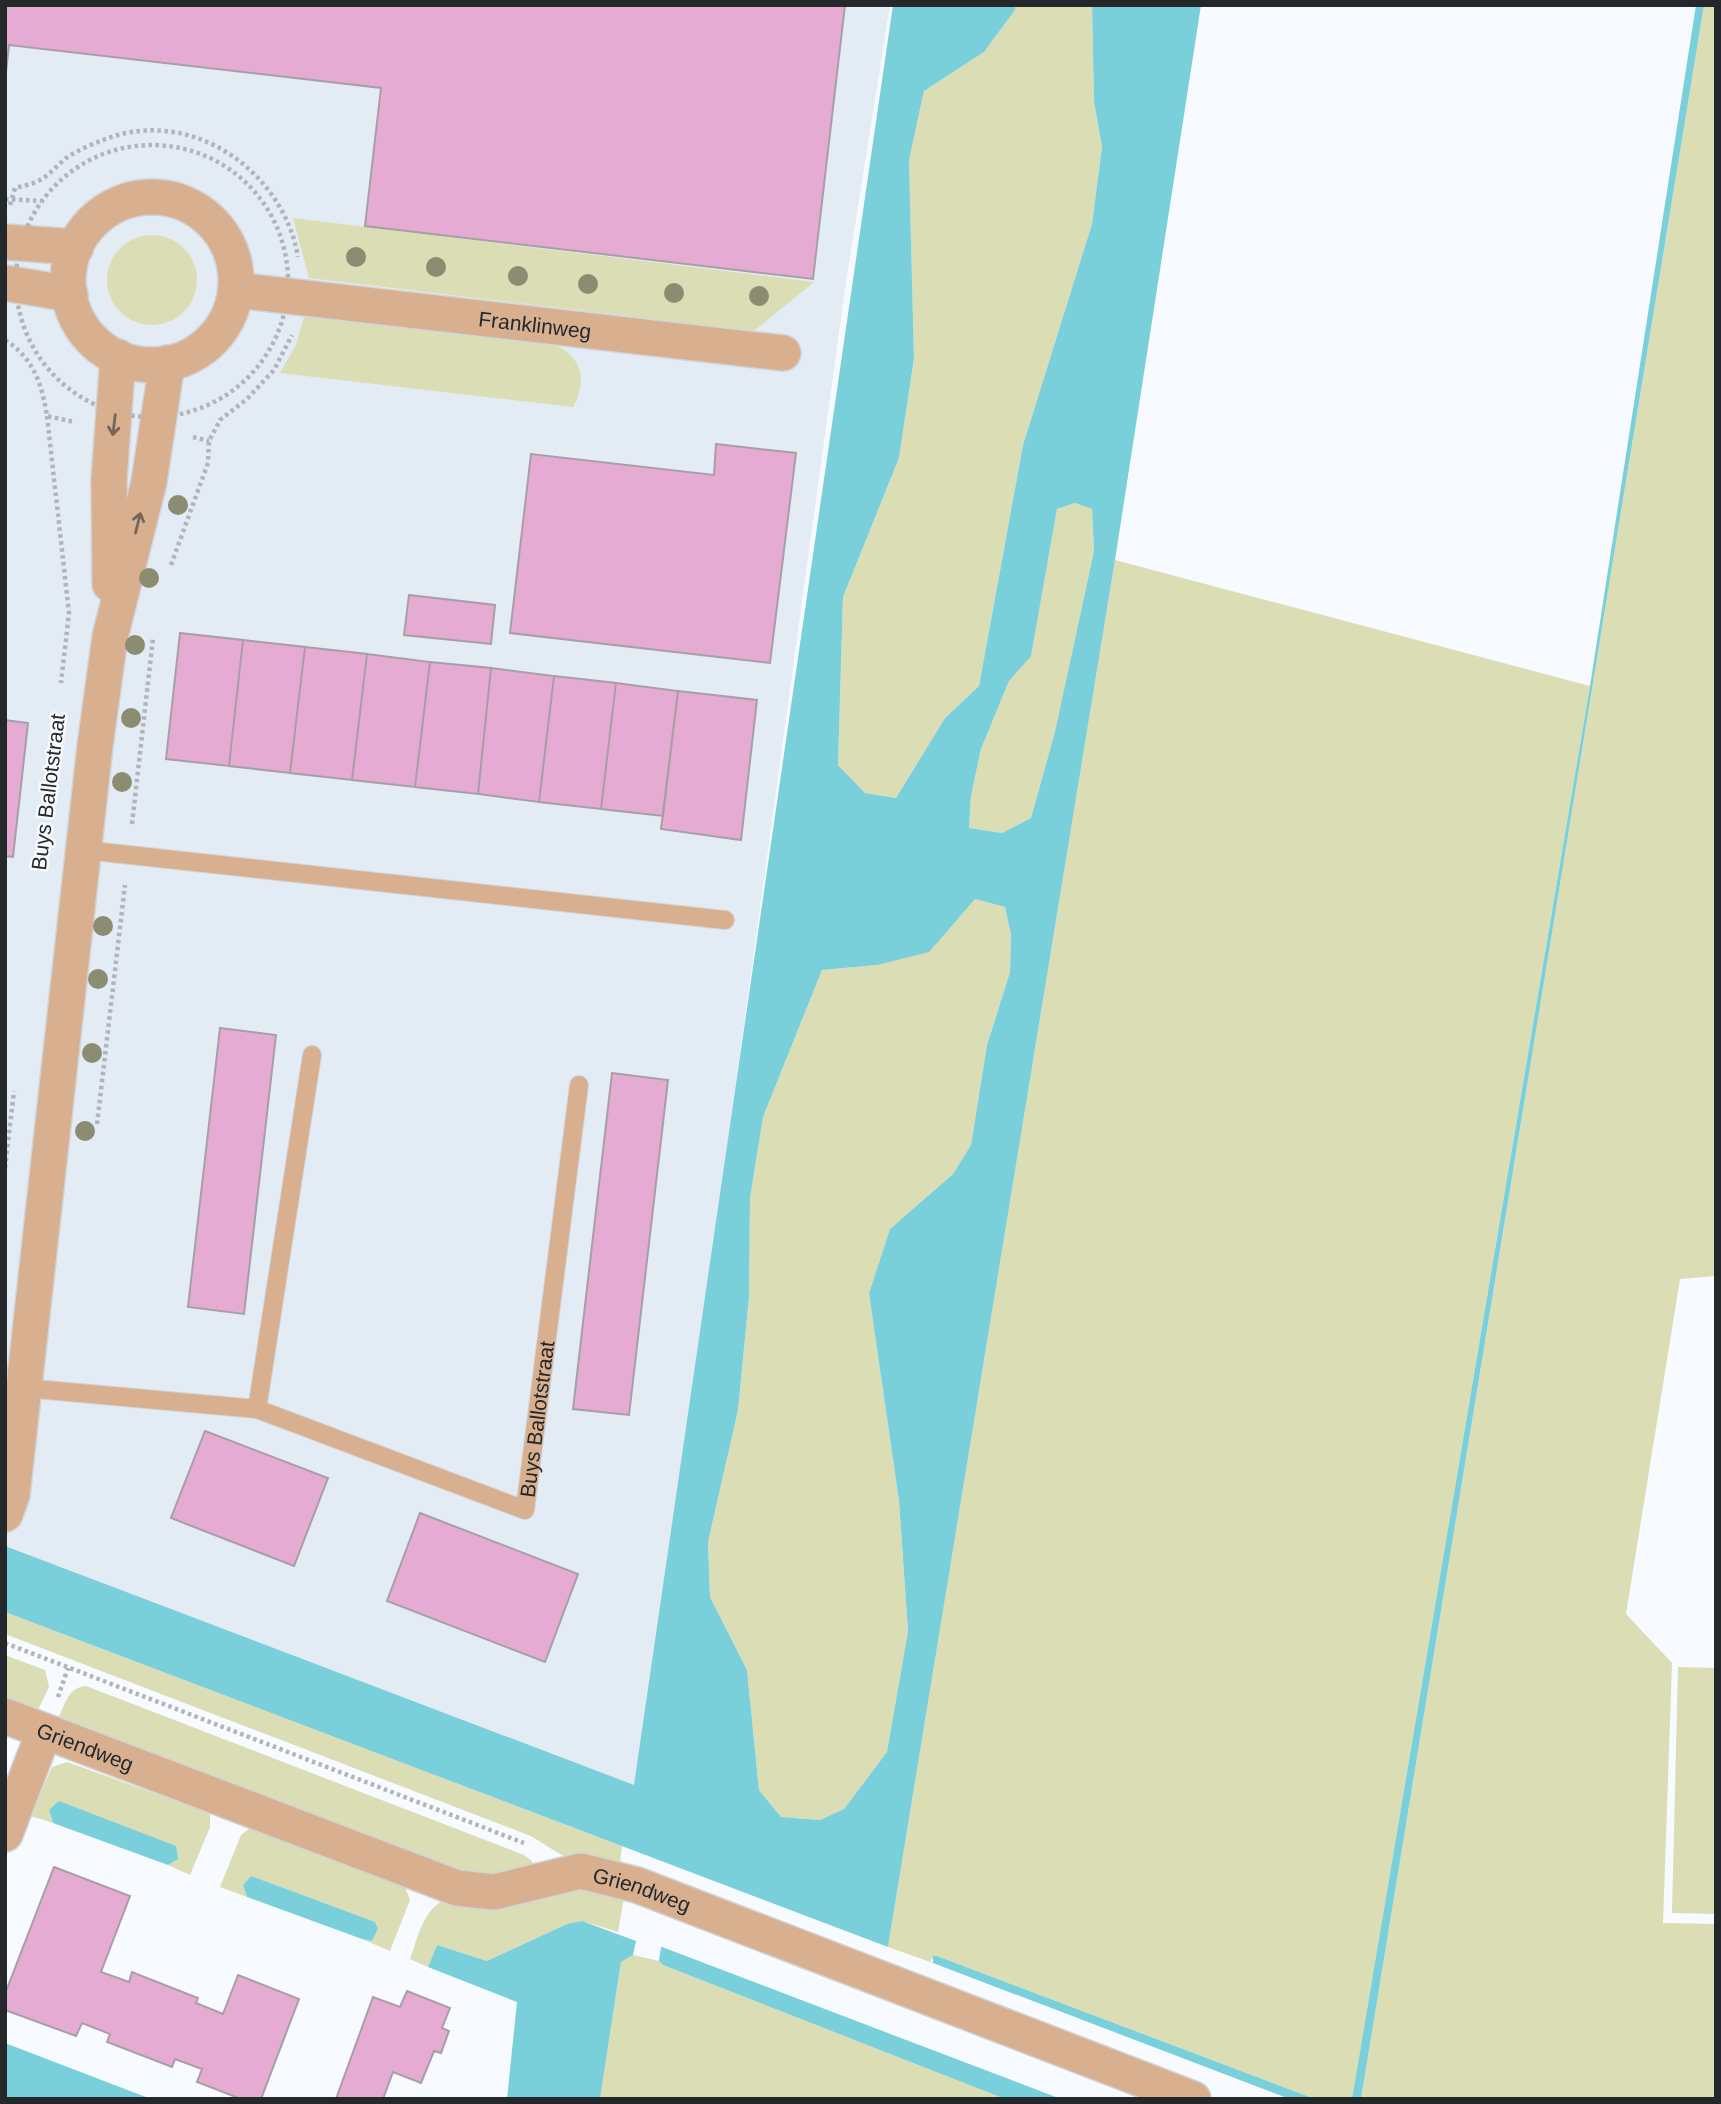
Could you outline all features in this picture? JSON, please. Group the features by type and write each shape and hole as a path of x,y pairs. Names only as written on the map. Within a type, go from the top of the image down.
{"street":[{"path":"145,197 174,200 201,212 222,234 234,261 236,290 232,307 214,338 200,350 167,363 142,364 106,351 86,332 70,294 69,270 76,247 92,222 116,205 145,197"},
{"path":"10,234 76,247"},
{"path":"10,283 70,294"},
{"name":"Franklinweg","path":"236,290 783,352"},
{"name":"Buys Ballotstraat","path":"110,637 109,479 118,357"},
{"name":"Buys Ballotstraat","path":"5,1514 12,1495 110,637 149,481 167,363"},
{"name":"Griendweg","path":"5,1716 457,1888 494,1892 581,1871 637,1885 1193,2099"},
{"path":"5,1834 44,1732"}],"lane":[{"name":"Buys Ballotstraat","path":"84,850 725,920"},
{"path":"257,1409 312,1055"},
{"name":"Buys Ballotstraat","path":"24,1388 257,1409 525,1510 579,1085"}],"path":[{"path":"143,131 182,134 219,147 251,169 277,198 294,233 301,271 294,297 274,340 248,377 224,396 204,406 157,416 115,411 73,392 43,363 23,326 10,283 12,200 15,188 40,181 70,156 105,139 143,131"},
{"path":"10,234 67,174 99,155 155,145 192,151 226,167 254,192 266,207 284,250 294,297 292,335 274,370 247,399 219,420 209,441 208,463 169,573"},
{"path":"5,200 41,201"},
{"name":"Buys Ballotstraat","path":"47,416 69,613 60,696"},
{"path":"97,1124 155,624"},
{"path":"5,1168 15,1085"},
{"path":"5,1643 522,1843"}],"shaded area":[{"path":"5,5 890,5 845,289 637,1803 5,1572"}],"green space":[{"path":"1015,5 1092,5 1094,102 1102,147 1092,224 1023,445 979,686 945,718 896,798 865,793 838,765 843,597 899,458 914,360 909,160 924,91 984,52 1015,10"},
{"path":"1704,5 1716,5 1716,1276 1680,1279 1626,1614 1672,1663 1663,1923 1716,1924 1716,2099 1361,2099"},
{"path":"293,218 814,282 754,331 309,278"},
{"path":"152,235 169,238 184,248 194,263 197,280 194,297 184,312 169,322 152,325 135,322 120,312 110,297 107,280 110,263 120,248 135,238"},
{"path":"304,317 557,346 566,351 577,364 580,389 573,407 280,373 296,345"},
{"path":"1075,503 1092,509 1094,551 1055,733 1031,818 1002,833 969,828 971,796 981,749 1009,681 1031,655 1057,509"},
{"path":"1115,560 1590,686 1352,2099 1315,2099 937,1956 930,1960 933,1963 888,1947"},
{"path":"975,899 1005,907 1011,935 1010,972 987,1045 971,1145 953,1174 890,1229 869,1293 899,1501 908,1631 887,1752 844,1809 820,1820 781,1817 759,1790 747,1670 710,1597 708,1542 738,1410 749,1297 750,1198 763,1117 822,970 877,965 960,916"},
{"path":"5,1612 622,1846 619,1870 571,1861 531,1836 5,1634"},
{"path":"5,1655 45,1670 49,1687 38,1710 5,1698"},
{"path":"1678,1667 1716,1668 1716,1914 1672,1913"},
{"path":"86,1686 524,1855 532,1861 534,1870 478,1880 75,1727 59,1717 71,1693"},
{"path":"67,1762 210,1813 210,1827 190,1875 168,1865 178,1859 49,1810 53,1823 31,1816 52,1767"},
{"path":"250,1828 405,1887 410,1900 390,1951 362,1939 372,1941 378,1929 374,1922 251,1876 243,1885 247,1897 220,1887 241,1835"},
{"path":"573,1885 625,1892 618,1932 582,1921 567,1924 487,1961 437,1945 428,1967 410,1959 427,1917 446,1899"},
{"path":"633,1955 659,1961 663,1965 1005,2099 600,2099 621,1962"}],"water":[{"path":"893,5 1015,5 1015,10 984,52 924,91 909,160 914,359 899,458 843,597 838,765 865,793 896,798 945,718 979,686 1023,445 1092,224 1102,147 1094,102 1092,5 1201,5 1115,560 888,1947 5,1612 5,1546 634,1785","holes":["1075,503 1092,509 1094,551 1055,732 1031,818 1002,833 969,828 971,796 981,749 1009,681 1031,656 1057,509","975,899 1005,907 1011,935 1010,972 987,1045 971,1145 953,1174 890,1229 869,1293 899,1501 908,1631 887,1752 844,1809 820,1820 781,1817 759,1790 747,1670 710,1597 708,1542 738,1410 749,1297 750,1198 763,1117 822,970 877,965 929,952"]},
{"path":"1696,5 1704,5 1361,2099 1352,2099 1590,686"},
{"path":"59,1801 176,1846 178,1859 168,1865 53,1823 49,1810"},
{"path":"251,1876 375,1922 378,1929 372,1941 362,1939 247,1897 243,1885"},
{"path":"582,1921 636,1941 633,1955 621,1962 600,2099 507,2099 517,2002 428,1967 437,1945 487,1961 567,1924"},
{"path":"661,1947 1061,2099 1005,2099 663,1965 659,1961"},
{"path":"933,1956 1315,2099 1290,2099 933,1963"},
{"path":"5,2043 151,2099 5,2099"}],"building":[{"path":"5,5 845,5 813,279 365,226 381,88 9,45 5,81"},
{"path":"716,444 796,453 770,663 510,633 531,454 714,475"},
{"path":"409,595 495,605 491,644 404,635"},
{"path":"180,633 243,640 229,766 166,759"},
{"path":"243,640 305,647 290,773 229,766"},
{"path":"305,647 367,654 352,780 290,773"},
{"path":"367,654 430,662 415,787 352,780"},
{"path":"430,662 491,668 478,794 415,787"},
{"path":"491,668 554,676 539,802 478,794"},
{"path":"554,676 616,683 601,809 539,802"},
{"path":"616,683 678,691 663,816 601,809"},
{"path":"678,691 757,700 741,840 661,829"},
{"path":"5,720 28,723 13,857 5,856"},
{"path":"220,1028 276,1035 244,1314 188,1307"},
{"path":"612,1073 668,1080 629,1415 573,1409"},
{"path":"205,1431 328,1478 294,1566 171,1518"},
{"path":"420,1513 578,1574 545,1662 387,1601"},
{"path":"54,1867 130,1896 101,1972 129,1982 132,1972 198,1998 196,2003 223,2014 238,1975 299,1999 261,2099 241,2099 197,2082 202,2069 175,2059 172,2067 107,2042 110,2034 82,2023 76,2036 5,2010 5,1994"},
{"path":"407,1991 450,2008 442,2028 449,2031 441,2053 434,2051 421,2083 393,2072 383,2099 336,2099 373,1997 400,2007"}]}
